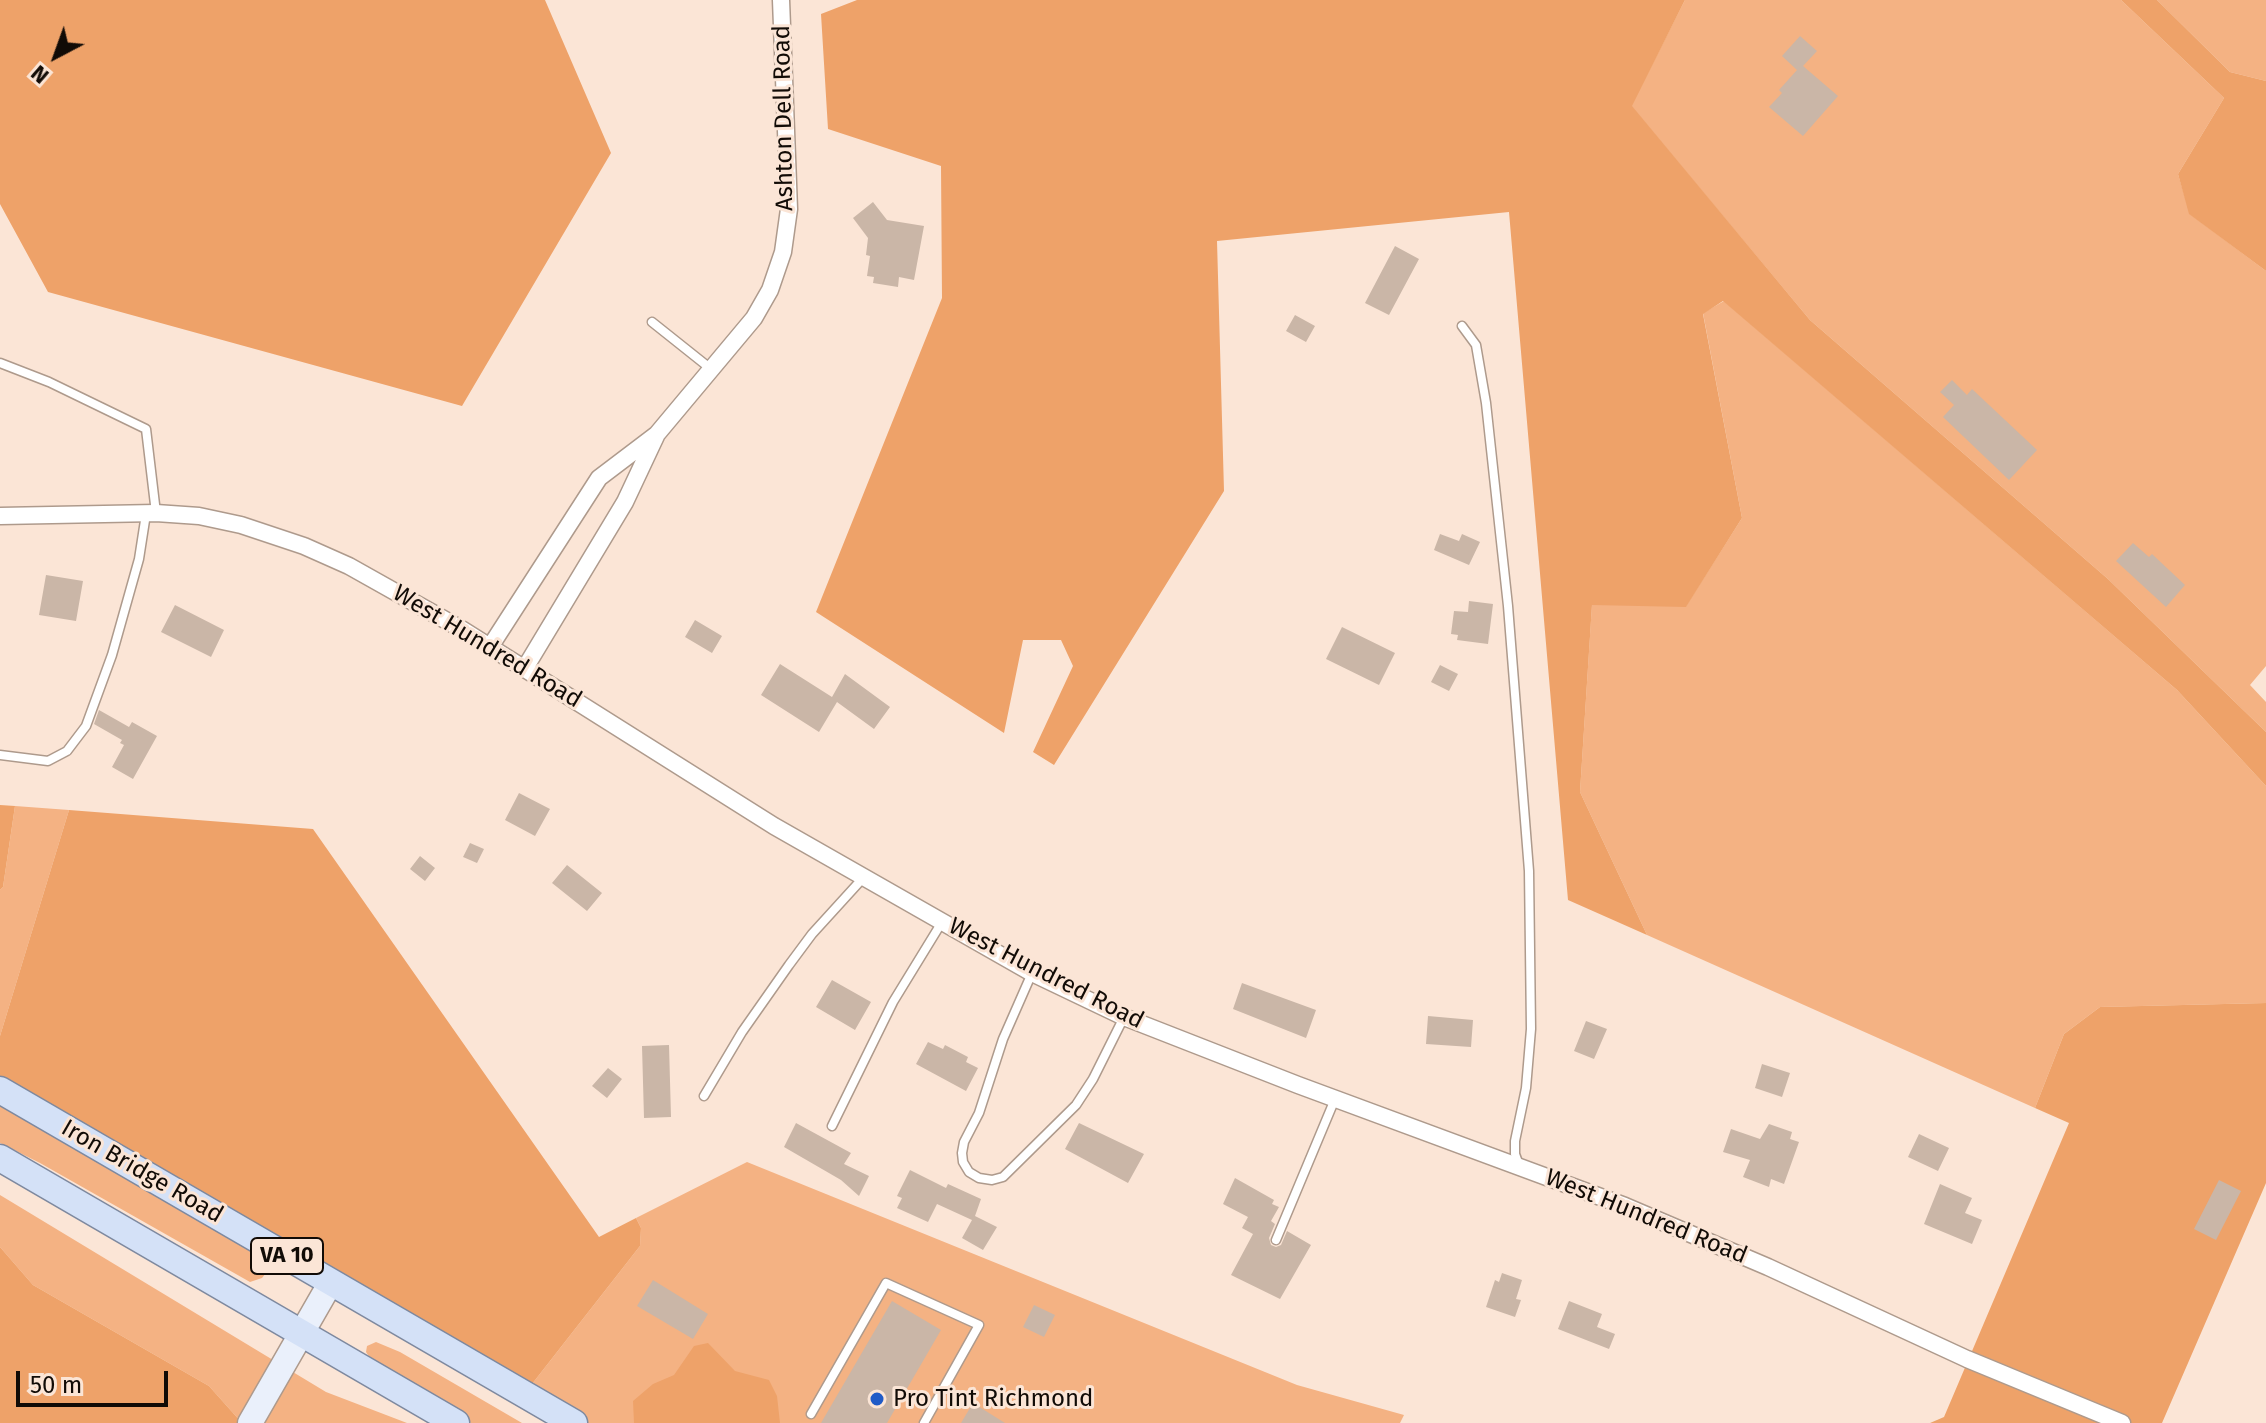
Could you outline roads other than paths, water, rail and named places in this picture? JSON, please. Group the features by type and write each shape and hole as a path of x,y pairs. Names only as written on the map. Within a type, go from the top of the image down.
{"main road":[{"name":"Iron Bridge Road","path":"0,1090 574,1423"},
{"name":"VA 10","path":"0,1158 456,1423"}],"street":[{"name":"Ashton Dell Road","path":"490,647 599,478 657,434 754,318 770,290 783,252 789,209 781,0"},
{"name":"Ashton Dell Road","path":"525,668 625,502 657,434"},
{"name":"West Hundred Road","path":"0,516 151,513 199,516 241,525 304,546 349,566 490,647 774,826 1032,973 1124,1017 1625,1206 1754,1261 1967,1359 2122,1423"},
{"path":"250,1423 331,1282"}],"lane":[{"path":"652,322 711,370"},
{"path":"1462,326 1476,345 1486,403 1508,606 1529,871 1531,1029 1526,1088 1515,1141 1519,1166"},
{"path":"0,363 49,382 146,429 151,513 112,655 86,726 67,751 48,761 0,755"},
{"path":"704,1096 722,1063 789,965 863,877"},
{"path":"832,1126 893,1002 942,922"},
{"path":"1032,973 1003,1039 979,1113 964,1142 963,1162 969,1172 979,1178 992,1180 1003,1177 1076,1105 1093,1079 1124,1017"},
{"path":"1276,1240 1335,1099"},
{"path":"811,1414 886,1283 979,1325 924,1423"}],"place":[{"name":"Pro Tint Richmond","path":"877,1399"}]}
